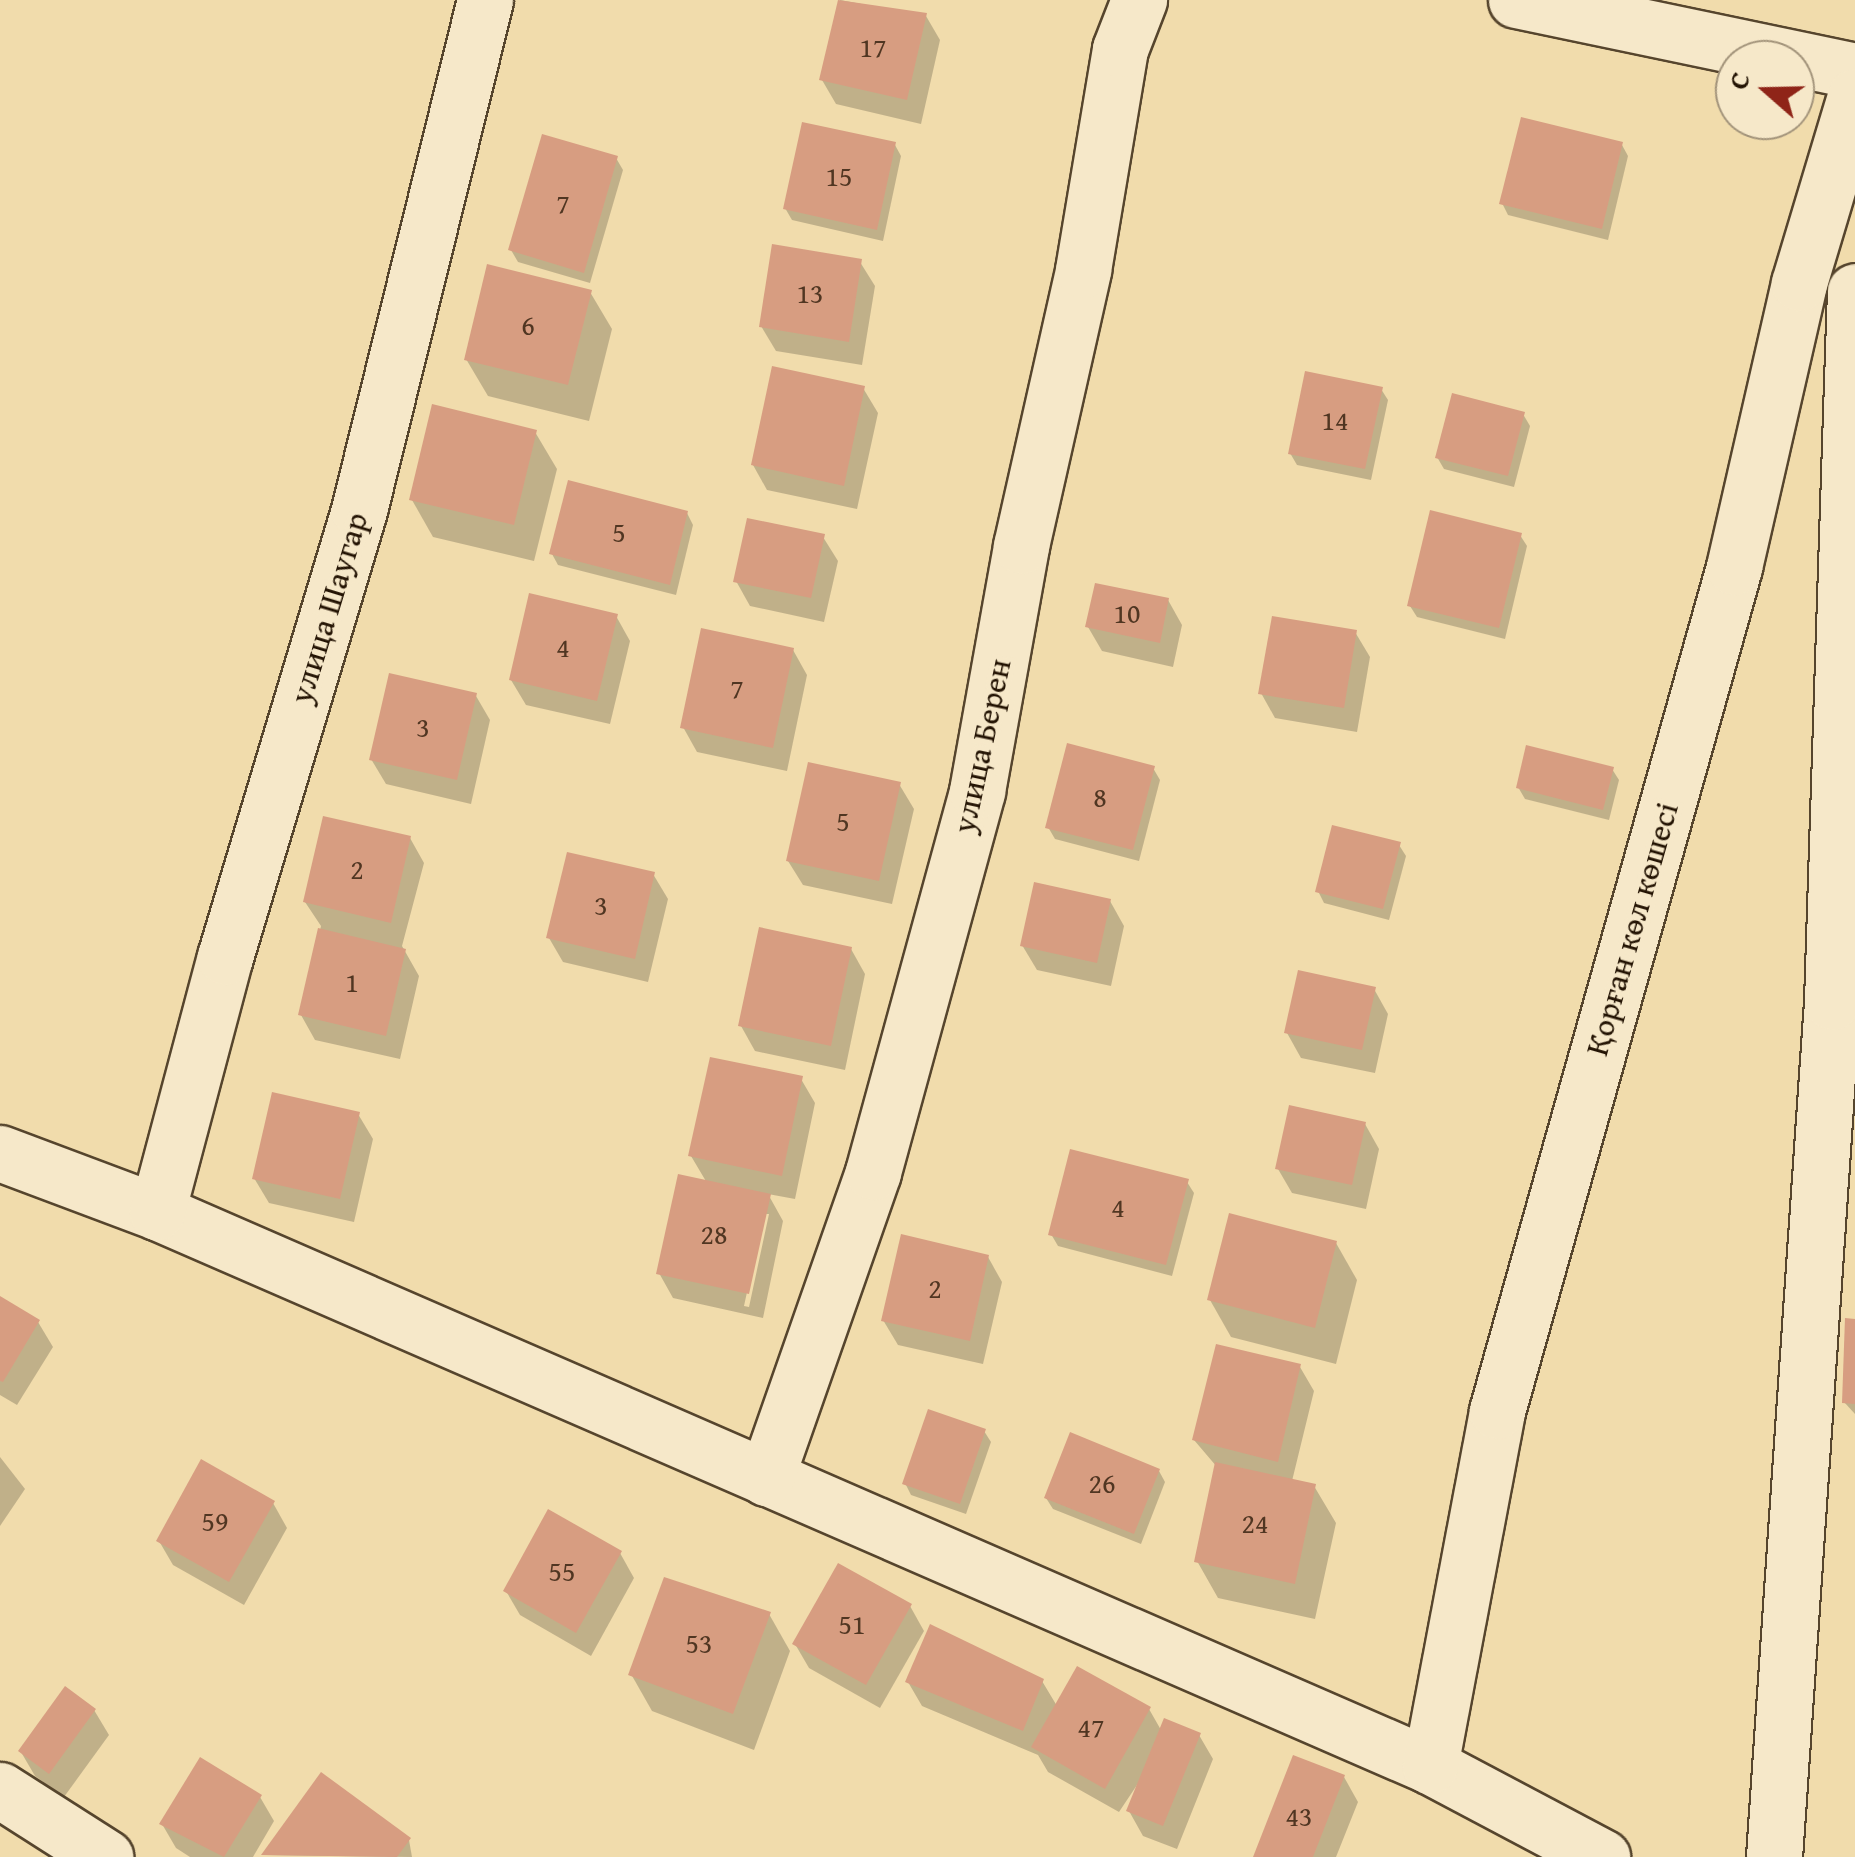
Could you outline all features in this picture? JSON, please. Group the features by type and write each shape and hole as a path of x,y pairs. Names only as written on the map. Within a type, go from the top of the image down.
{"street":[{"name":"улица Шаугар","path":"156,1212 224,957 359,510 485,0"},
{"name":"улица Берен","path":"766,1478 873,1172 976,791 1021,546 1083,270 1120,49 1138,0"},
{"path":"1516,0 1855,71"},
{"name":"Қорған көл көшесі","path":"1430,1766 1497,1411 1734,567 1799,283 1855,96"},
{"path":"1774,1857 1832,1002 1855,291"},
{"path":"0,1153 156,1212 1430,1766 1602,1857"},
{"path":"0,1790 105,1857"}],"building":[{"path":"838,0 927,13 907,100 819,80"},
{"path":"1521,117 1623,142 1602,229 1499,204"},
{"path":"802,122 896,142 877,230 783,209"},
{"path":"542,134 618,156 584,273 508,250"},
{"path":"772,244 862,259 849,342 759,327"},
{"path":"487,264 592,290 568,385 464,360"},
{"path":"772,366 865,386 844,486 751,465"},
{"path":"1305,371 1383,387 1365,469 1288,454"},
{"path":"1452,393 1525,412 1508,476 1435,458"},
{"path":"432,404 537,430 514,525 409,500"},
{"path":"568,480 688,511 670,585 549,554"},
{"path":"1430,510 1522,533 1499,628 1407,606"},
{"path":"747,518 825,534 811,598 733,582"},
{"path":"1095,583 1169,598 1160,643 1085,627"},
{"path":"529,593 618,614 597,701 509,680"},
{"path":"1272,616 1357,630 1344,708 1258,694"},
{"path":"701,628 794,648 773,748 680,728"},
{"path":"389,673 477,693 457,780 369,760"},
{"path":"1067,743 1155,766 1133,850 1045,828"},
{"path":"1526,745 1614,767 1603,810 1516,788"},
{"path":"808,762 901,782 879,881 786,861"},
{"path":"323,816 411,836 391,923 303,902"},
{"path":"1332,825 1401,842 1383,909 1315,892"},
{"path":"567,852 655,872 635,959 546,938"},
{"path":"1034,882 1111,899 1097,963 1020,946"},
{"path":"759,927 852,947 831,1046 738,1026"},
{"path":"318,928 406,949 386,1036 298,1015"},
{"path":"1298,970 1376,987 1362,1050 1284,1033"},
{"path":"710,1057 803,1076 782,1176 688,1156"},
{"path":"272,1092 360,1112 340,1199 252,1179"},
{"path":"1289,1105 1366,1122 1352,1185 1275,1169"},
{"path":"1070,1149 1189,1179 1166,1265 1048,1235"},
{"path":"678,1174 771,1194 749,1294 656,1274"},
{"path":"1229,1213 1337,1241 1315,1328 1207,1300"},
{"path":"901,1234 989,1255 970,1341 881,1321"},
{"path":"0,1296 40,1320 3,1382 0,1381"},
{"path":"1845,1318 1855,1319 1855,1404 1842,1403"},
{"path":"1216,1344 1301,1364 1278,1462 1192,1440"},
{"path":"928,1409 986,1429 960,1504 902,1484"},
{"path":"1070,1432 1160,1469 1134,1534 1044,1498"},
{"path":"201,1459 275,1501 229,1582 156,1541"},
{"path":"1215,1462 1316,1484 1295,1584 1194,1562"},
{"path":"548,1509 622,1551 576,1633 503,1591"},
{"path":"838,1563 912,1604 866,1685 792,1644"},
{"path":"664,1577 771,1612 733,1714 628,1675"},
{"path":"930,1624 1044,1679 1023,1731 905,1682"},
{"path":"1077,1666 1151,1707 1105,1789 1031,1747"},
{"path":"65,1686 96,1709 49,1774 18,1751"},
{"path":"1164,1718 1201,1733 1163,1826 1126,1811"},
{"path":"1293,1755 1345,1775 1313,1857 1253,1857"},
{"path":"200,1757 262,1795 224,1857 159,1824"},
{"path":"321,1772 411,1838 397,1857 261,1855"}]}
